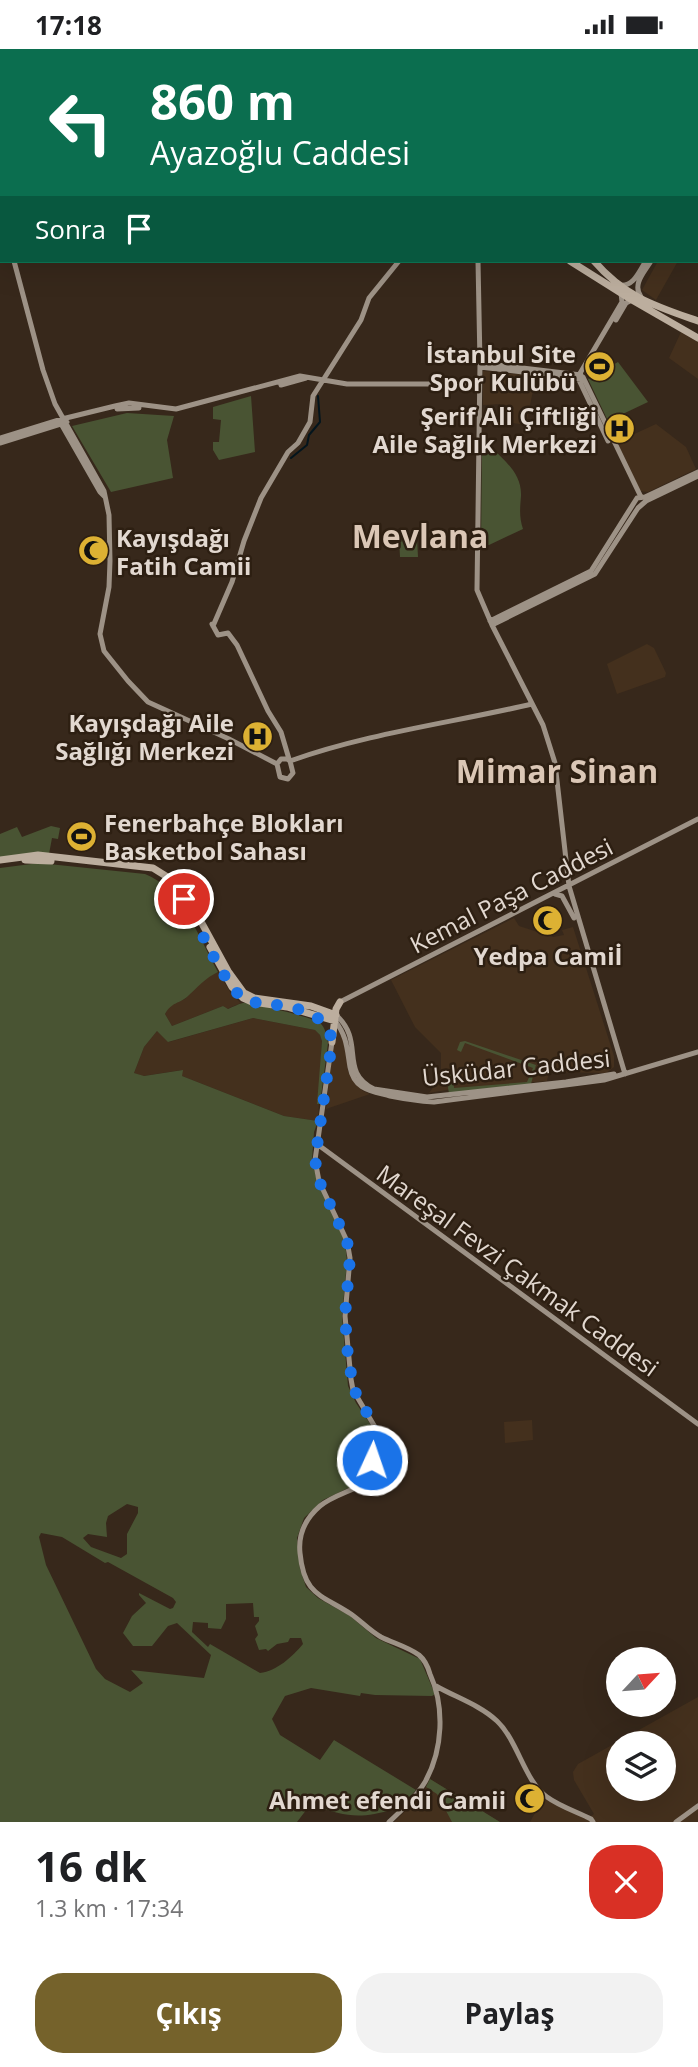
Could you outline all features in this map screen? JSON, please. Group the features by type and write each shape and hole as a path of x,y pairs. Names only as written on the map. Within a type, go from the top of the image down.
{"main road":[{"path":"574,263 645,302 698,321"},
{"path":"596,263 632,300 697,337"},
{"path":"0,862 38,855 153,868 169,877 187,896 228,971 244,993 319,1008 334,1018"},
{"path":"0,862 36,860 135,869 159,876 184,899 228,979 243,999 334,1018"},
{"path":"310,1014 326,1023 334,1018"},
{"path":"332,1042 334,1018"}],"street":[{"path":"15,263 43,370 61,420 101,483 105,497 109,515 110,561 109,587 100,633 104,652 148,702 279,762 360,739 475,718 532,704"},
{"path":"285,742 284,753 279,762 280,776 288,779 293,773 285,742 237,645 228,633 218,635 213,625 232,582 261,498 283,460 298,443 310,422 313,396 360,320 369,298 397,263"},
{"path":"478,263 480,384 477,590 543,725 555,763 569,886 625,1074"},
{"path":"580,377 622,302 620,289 630,285 646,263"},
{"path":"645,302 638,294 637,284 647,263"},
{"path":"580,377 626,303 632,300"},
{"path":"480,365 580,377"},
{"path":"0,441 61,420 130,407 176,411 300,376 347,384 480,384"},
{"path":"580,377 639,501"},
{"path":"491,623 595,574 639,501 698,474"},
{"name":"Kemal Paşa Caddesi","path":"334,1018 552,894 698,819"},
{"path":"552,894 562,896 581,931"},
{"name":"Üsküdar Caddesi","path":"334,1018 345,1035 351,1072 359,1085 365,1090 425,1101 625,1074 698,1052"},
{"name":"Üsküdar Caddesi","path":"334,1018 342,1021 350,1034 357,1075 374,1089 421,1096 470,1095"},
{"path":"332,1042 315,1160 319,1181 347,1241 350,1258 345,1316 351,1379 354,1390 375,1427 375,1441 373,1458 363,1485 324,1503 305,1522 300,1539 301,1565 308,1586 318,1595 352,1615 378,1636 419,1655 426,1662 436,1686 440,1732 433,1763 419,1791 389,1822"},
{"name":"Mareşal Fevzi Çakmak Caddesi","path":"317,1144 698,1424"},
{"path":"436,1686 497,1721 517,1749 536,1786 546,1797 593,1822"},
{"path":"676,1822 698,1806"}],"shaded area":[{"path":"657,263 677,263 656,300 642,290"},
{"path":"681,332 698,342 698,379 669,358"},
{"path":"483,371 536,376 526,425 499,421 500,404 483,405"},
{"path":"656,424 686,447 696,469 648,492 640,491 617,442"},
{"path":"647,644 654,648 666,673 665,677 617,694 607,664"},
{"path":"514,918 519,926 553,937 564,935 562,930 573,927 614,1056 614,1067 606,1073 549,1072 547,1081 429,1093 441,1072 441,1053 415,1027 391,980"},
{"path":"218,972 232,995 241,1003 227,1009 223,1006 172,1026 165,1014 170,1005 185,999 205,978"},
{"path":"253,1018 315,1030 320,1035 322,1040 318,1121 284,1116 182,1076 182,1070 143,1076 134,1073 144,1047 157,1031 169,1042"},
{"path":"337,1030 346,1045 351,1078 363,1091 370,1094 326,1109 334,1037"},
{"path":"532,1420 533,1440 505,1443 504,1422"},
{"path":"698,1697 698,1822 530,1822 545,1795 590,1817 594,1814 574,1780 573,1772 578,1764 606,1748 606,1801 676,1801 676,1731 637,1731 662,1717 676,1717 676,1709"},
{"path":"430,1779 500,1822 394,1822 422,1795"}],"green space":[{"path":"618,362 648,402 608,421 588,379"},
{"path":"251,396 255,452 219,460 213,450 213,442 219,442 221,420 213,419 213,407"},
{"path":"127,413 174,416 167,440 173,478 111,492 72,426"},
{"path":"482,446 490,446 507,463 516,474 521,488 520,517 523,529 489,545 481,545"},
{"path":"399,538 417,538 418,557 400,557"},
{"path":"51,826 60,828 58,839 52,838 49,854 0,858 0,834 17,827 22,837"},
{"path":"39,863 145,874 169,890 188,916 218,972 168,1010 165,1014 172,1026 223,1006 228,1009 243,1003 306,1017 320,1023 324,1029 328,1043 320,1104 317,1104 322,1041 320,1035 315,1030 253,1018 168,1042 157,1031 144,1047 134,1073 144,1076 183,1070 182,1076 284,1116 318,1121 314,1132 312,1160 317,1181 345,1242 347,1261 342,1316 348,1386 373,1428 373,1441 366,1470 359,1483 323,1500 304,1518 297,1538 300,1569 306,1587 318,1598 350,1616 376,1638 420,1659 435,1694 361,1693 360,1696 311,1688 285,1696 272,1719 280,1735 320,1760 334,1740 416,1790 396,1812 395,1809 371,1815 352,1815 310,1805 297,1822 0,1822 0,868","holes":["127,1504 138,1507 138,1513 127,1534 127,1554 121,1558 91,1547 83,1538 88,1534 107,1537 108,1516","41,1533 62,1537 173,1598 176,1602 170,1609 139,1593 146,1603 132,1616 123,1633 133,1646 152,1646 168,1626 177,1623 211,1655 204,1678 131,1670 143,1683 130,1692 105,1679 96,1669 46,1565 39,1537","253,1603 254,1617 259,1617 255,1626 258,1635 255,1639 259,1650 268,1651 277,1644 288,1642 290,1638 301,1638 303,1644 284,1663 260,1673 210,1644 208,1647 192,1632 193,1622 208,1623 208,1628 221,1629 226,1619 226,1604"]},
{"path":"465,1041 536,1065 531,1084 449,1093 450,1074 453,1074 454,1088 527,1082 533,1068 465,1043 461,1052 457,1050 460,1042"},
{"path":"430,1779 500,1822 452,1822 437,1794 426,1787"}],"waterway":[{"path":"291,458 307,445 309,435 320,422 318,396"}],"place":[{"name":"İstanbul Site Spor Kulübü","path":"599,367"},
{"name":"Şerif Ali Çiftliği Aile Sağlık Merkezi","path":"620,429"},
{"name":"Kayışdağı Fatih Camii","path":"93,551"},
{"name":"Kayışdağı Aile Sağlığı Merkezi","path":"257,736"},
{"name":"Fenerbahçe Blokları Basketbol Sahası","path":"81,836"},
{"name":"Yedpa Camiİ","path":"548,921"},
{"name":"Ahmet efendi Camii","path":"529,1799"}],"district":[{"name":"Mevlana","path":"420,535"},
{"name":"Mimar Sinan","path":"557,770"}],"route":[{"path":"184,899 232,987 243,999 310,1014 326,1023 331,1032 332,1042 315,1160 319,1181 347,1241 350,1258 345,1316 348,1357 354,1390 375,1427 372,1460"}]}
